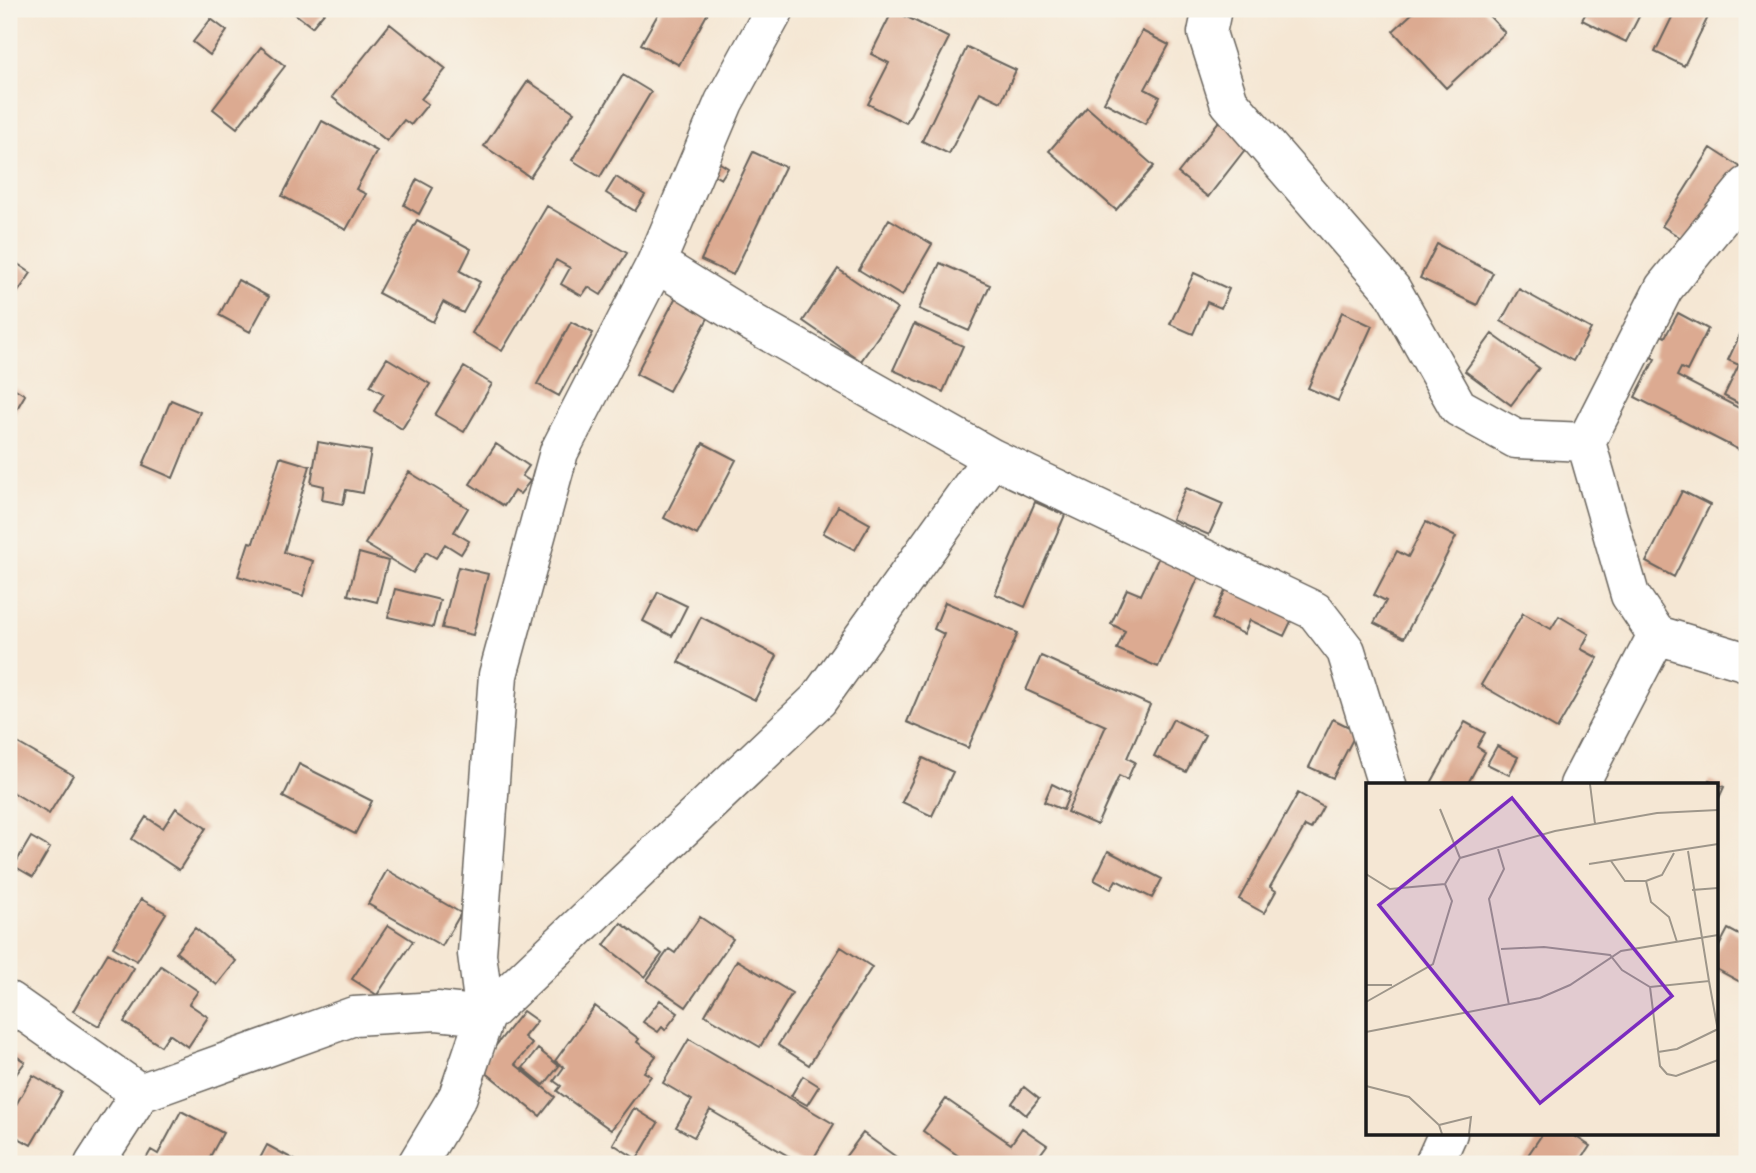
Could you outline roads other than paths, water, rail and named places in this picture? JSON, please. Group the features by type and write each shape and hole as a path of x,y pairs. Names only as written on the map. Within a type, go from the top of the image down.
{"street":[{"path":"417,1164 458,1096 485,1016 477,954 498,675 559,452 656,263 724,102 775,9"},
{"path":"1212,9 1207,33 1229,102 1392,290 1458,407 1516,439 1586,442"},
{"path":"1747,186 1664,288 1586,442 1630,595 1657,635 1747,662"},
{"path":"656,263 753,323 992,458 1315,611 1346,651 1386,783"},
{"path":"94,1164 140,1093 354,1016 437,1011 485,1016 818,700 992,458"},
{"path":"1580,783 1657,635"},
{"path":"9,1001 140,1093"},
{"path":"1434,1164 1448,1134"}]}
